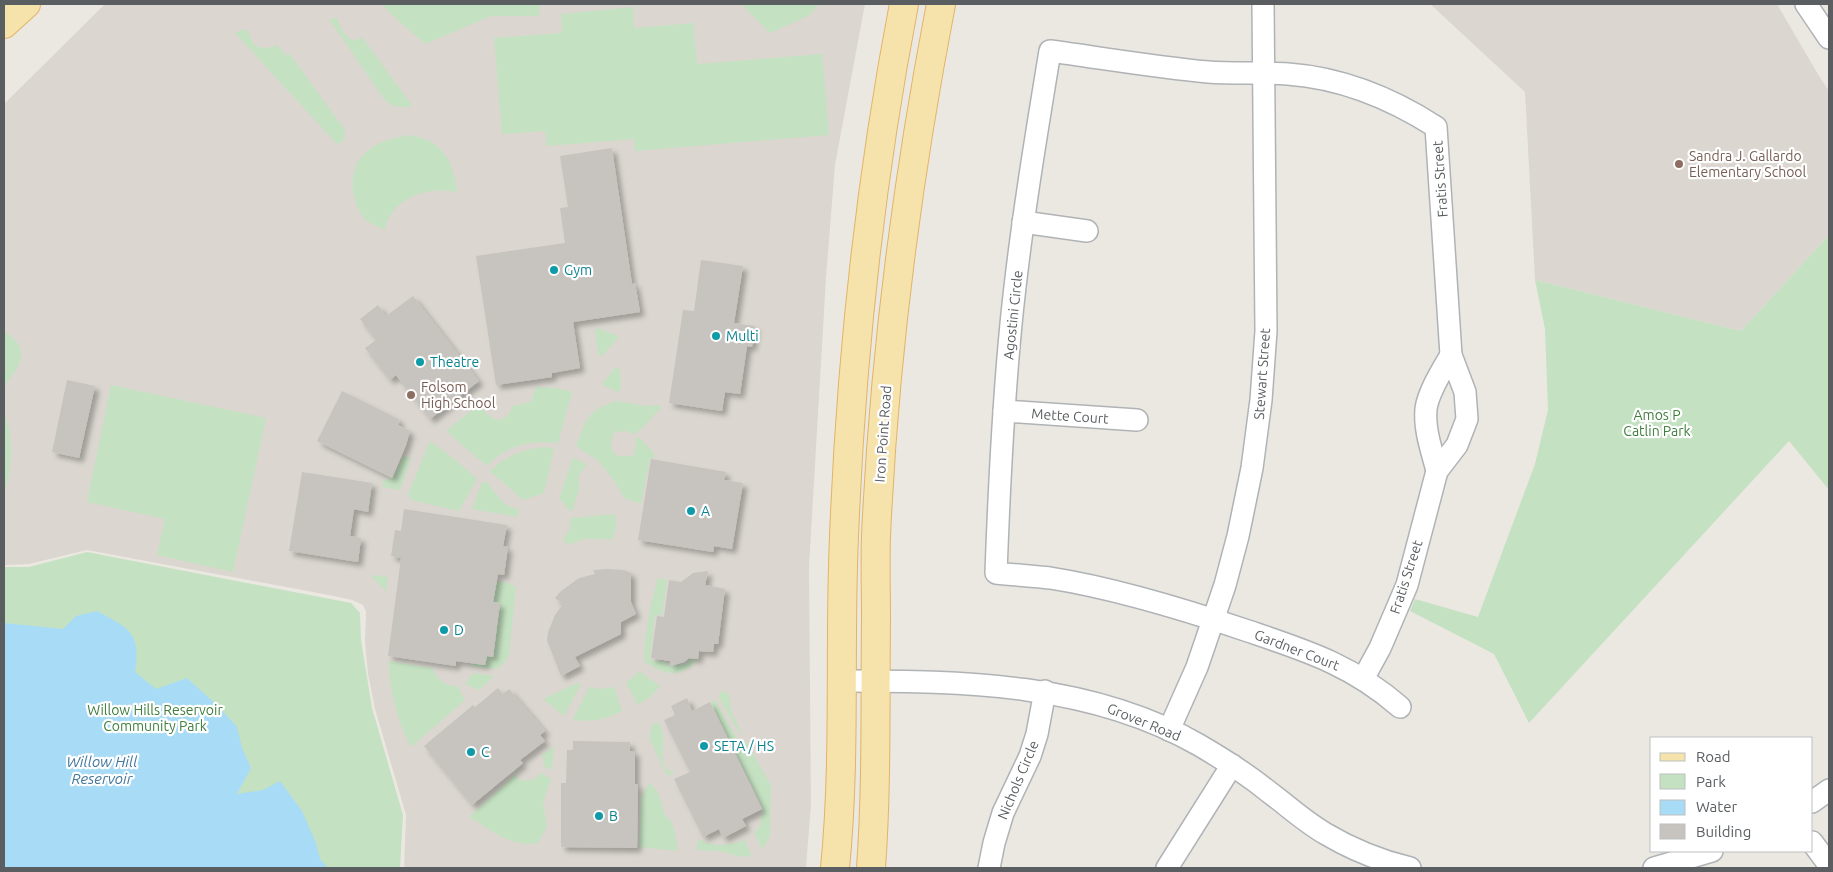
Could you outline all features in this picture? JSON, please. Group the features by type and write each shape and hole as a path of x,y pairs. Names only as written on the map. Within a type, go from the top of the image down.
{"main road":[{"path":"4,24 26,4"},
{"path":"835,868 843,681 844,530 849,425 858,311 880,140 904,4"},
{"name":"Iron Point Road","path":"871,868 875,786 876,540 882,424 894,309 916,140 941,4"}],"street":[{"name":"Stewart Street","path":"1169,730 1197,667 1214,619 1238,536 1252,468 1261,400 1266,331 1263,4"},
{"path":"1806,4 1829,38"},
{"name":"Agostini Circle","path":"1214,619 1100,588 1049,578 996,573 1004,411 1011,324 1023,222 1050,51 1207,72 1263,74"},
{"name":"Fratis Street","path":"1263,74 1287,74 1318,78 1358,88 1387,99 1436,127 1451,355 1465,392 1467,419 1457,445 1437,471 1407,585 1387,633 1363,678"},
{"path":"1023,222 1086,231"},
{"name":"Fratis Street","path":"1437,471 1428,435 1426,408 1435,384 1451,355"},
{"name":"Mette Court","path":"1004,411 1137,420"},
{"name":"Gardner Court","path":"1214,619 1315,654 1340,665 1363,678 1400,707"},
{"name":"Grover Road","path":"843,681 1004,686 1045,692 1112,708 1169,730 1198,744 1232,765 1298,816 1362,861 1410,868"},
{"name":"Nichols Circle","path":"989,868 1003,813 1030,756 1037,734 1045,692"},
{"path":"1167,868 1232,765"},
{"path":"1813,801 1829,790"},
{"path":"1813,843 1829,865"},
{"path":"1654,868 1709,852"}],"shaded area":[{"name":"Folsom High School","path":"105,4 865,4 835,165 826,278 809,567 811,804 806,868 404,868 406,815 375,709 368,674 365,642 366,612 363,605 352,600 334,596 87,550 29,564 4,565 4,104"},
{"name":"Sandra J. Gallardo Elementary School","path":"1430,4 1777,4 1829,91 1829,235 1741,331 1535,280 1525,92"}],"green space":[{"path":"382,4 540,4 539,16 491,16 425,44"},
{"path":"741,4 819,4 810,15 770,33"},
{"path":"633,7 634,28 693,23 697,64 822,54 829,135 635,151 634,139 547,146 545,131 502,134 494,38 562,33 561,14"},
{"path":"337,18 343,32 349,39 357,40 362,37 411,106 396,106 384,99 329,19"},
{"path":"247,30 255,46 264,48 274,47 276,44 287,56 289,53 345,130 344,140 337,144 235,33"},
{"path":"411,135 431,142 444,153 453,171 457,192 428,192 410,197 395,208 387,221 385,230 367,221 356,204 353,186 355,168 364,154 374,146 392,139"},
{"name":"Amos P Catlin Park","path":"1829,235 1829,490 1789,441 1529,723 1494,654 1410,611 1415,599 1478,617 1535,464 1548,410 1545,329 1535,280 1741,331"},
{"path":"598,328 618,336 602,356 598,354 595,330"},
{"path":"4,331 19,345 21,358 19,365 4,388"},
{"path":"616,367 620,371 621,390 617,392 602,384"},
{"path":"111,385 266,418 233,572 157,555 165,519 87,502"},
{"path":"536,387 557,388 572,392 558,443 529,443 502,453 487,466 446,431 479,404 491,417 498,420 502,419 507,416 512,406 531,402"},
{"path":"616,401 647,406 659,405 661,408 640,430 633,434 627,431 615,432 611,441 617,456 633,456 636,439 639,437 654,453 654,459 650,458 641,504 624,498 615,482 599,461 576,446 589,417 599,409"},
{"path":"4,411 11,442 11,463 4,494"},
{"path":"430,441 477,479 459,511 411,500 408,495"},
{"path":"554,448 544,493 523,500 490,471 502,461 515,454 529,449"},
{"path":"403,456 411,458 400,490 382,487 383,481 393,477"},
{"path":"573,457 587,465 578,476 579,490 574,509 569,511 559,499"},
{"path":"482,482 487,482 504,503 519,509 518,517 472,509"},
{"path":"615,514 616,526 613,539 583,539 568,545 563,539 570,529 571,518"},
{"name":"Willow Hills Reservoir Community Park","path":"87,552 351,603 360,613 361,640 372,708 403,815 400,868 4,868 4,567 29,567"},
{"path":"370,575 388,577 386,593 385,590"},
{"path":"658,578 667,580 662,615 655,615 650,658 651,660 668,662 669,666 685,664 690,659 698,660 689,668 680,672 664,672 644,661 648,619"},
{"path":"486,579 508,583 516,587 509,654 504,663 497,669 471,666 469,663 485,665 487,656 493,657 500,604 493,602 495,595"},
{"path":"388,661 432,668 441,681 448,685 457,686 465,700 411,747 395,705"},
{"path":"639,671 660,686 650,697 638,705 626,682"},
{"path":"473,673 494,676 479,690 465,684"},
{"path":"577,683 581,684 564,716 543,699"},
{"path":"589,687 601,689 614,687 622,711 599,720 573,720"},
{"path":"720,691 729,694 731,711 742,734 740,734 719,698"},
{"path":"715,700 740,744 746,742 771,785 770,836 762,849 754,832 759,828 763,809 711,703"},
{"path":"658,722 663,733 663,762 669,770 675,773 668,776 650,740 653,724"},
{"path":"554,746 552,770 543,766 544,760 542,755"},
{"path":"541,773 551,779 543,802 547,826 538,843 519,843 502,837 469,817 516,774 519,780 531,780"},
{"path":"650,783 658,792 665,815 671,821 678,851 639,847 641,796"},
{"path":"698,839 703,842 721,845 733,844 744,840 752,855 741,857 720,851 697,850"}],"water":[{"name":"Willow Hill Reservoir","path":"97,611 125,627 130,633 136,648 135,672 156,689 187,678 220,708 237,727 242,748 251,768 237,794 263,790 280,781 302,811 316,843 320,859 328,868 4,868 4,623 63,629 76,616"}],"building":[{"name":"Gym","path":"612,148 632,284 635,283 640,312 573,322 580,368 552,373 552,377 496,385 476,256 565,243 560,208 568,207 560,156"},
{"name":"Multi","path":"701,260 743,266 734,323 755,326 752,347 747,346 740,394 725,392 722,411 669,403 683,310 694,311"},
{"name":"Theatre","path":"413,296 479,381 430,419 396,375 390,380 365,348 376,340 360,319 378,305 386,316"},
{"path":"67,380 95,386 79,458 52,452"},
{"path":"342,391 400,420 398,425 410,431 392,478 317,441"},
{"name":"A","path":"651,459 726,472 724,480 743,483 732,549 714,546 713,552 638,540"},
{"path":"302,472 372,483 368,512 354,509 350,536 361,538 358,562 289,551"},
{"path":"404,509 507,525 503,546 508,547 504,575 498,574 493,602 500,603 493,657 487,656 485,665 456,661 456,666 388,656 401,558 391,556 395,530 401,531"},
{"path":"593,570 624,570 631,573 631,602 636,614 621,622 621,634 575,657 580,666 561,676 547,640 555,615 563,604 555,598 561,591 579,578 595,574"},
{"path":"708,571 705,585 725,589 718,644 714,644 713,652 699,651 698,659 689,658 684,662 670,666 670,661 651,658 657,616 664,617 669,580 681,582 693,573"},
{"name":"C","path":"498,688 503,694 509,689 545,731 540,735 545,741 520,760 523,763 472,805 424,746 473,705 475,707"},
{"name":"SETA / HS","path":"687,698 692,711 710,702 762,809 742,819 746,826 723,838 719,829 703,837 674,779 690,772 664,720 675,715 671,706"},
{"name":"B","path":"573,741 630,742 630,751 635,751 635,784 638,784 637,848 561,847 561,783 566,783 567,750 573,750"}],"place":[{"name":"Sandra J. Gallardo Elementary School","path":"1679,164"},
{"name":"Gym","path":"554,270"},
{"name":"Multi","path":"716,336"},
{"name":"Theatre","path":"420,362"},
{"name":"Folsom High School","path":"411,395"},
{"name":"A","path":"691,511"},
{"name":"D","path":"444,630"},
{"name":"SETA / HS","path":"704,746"},
{"name":"C","path":"471,752"},
{"name":"B","path":"599,816"}]}
